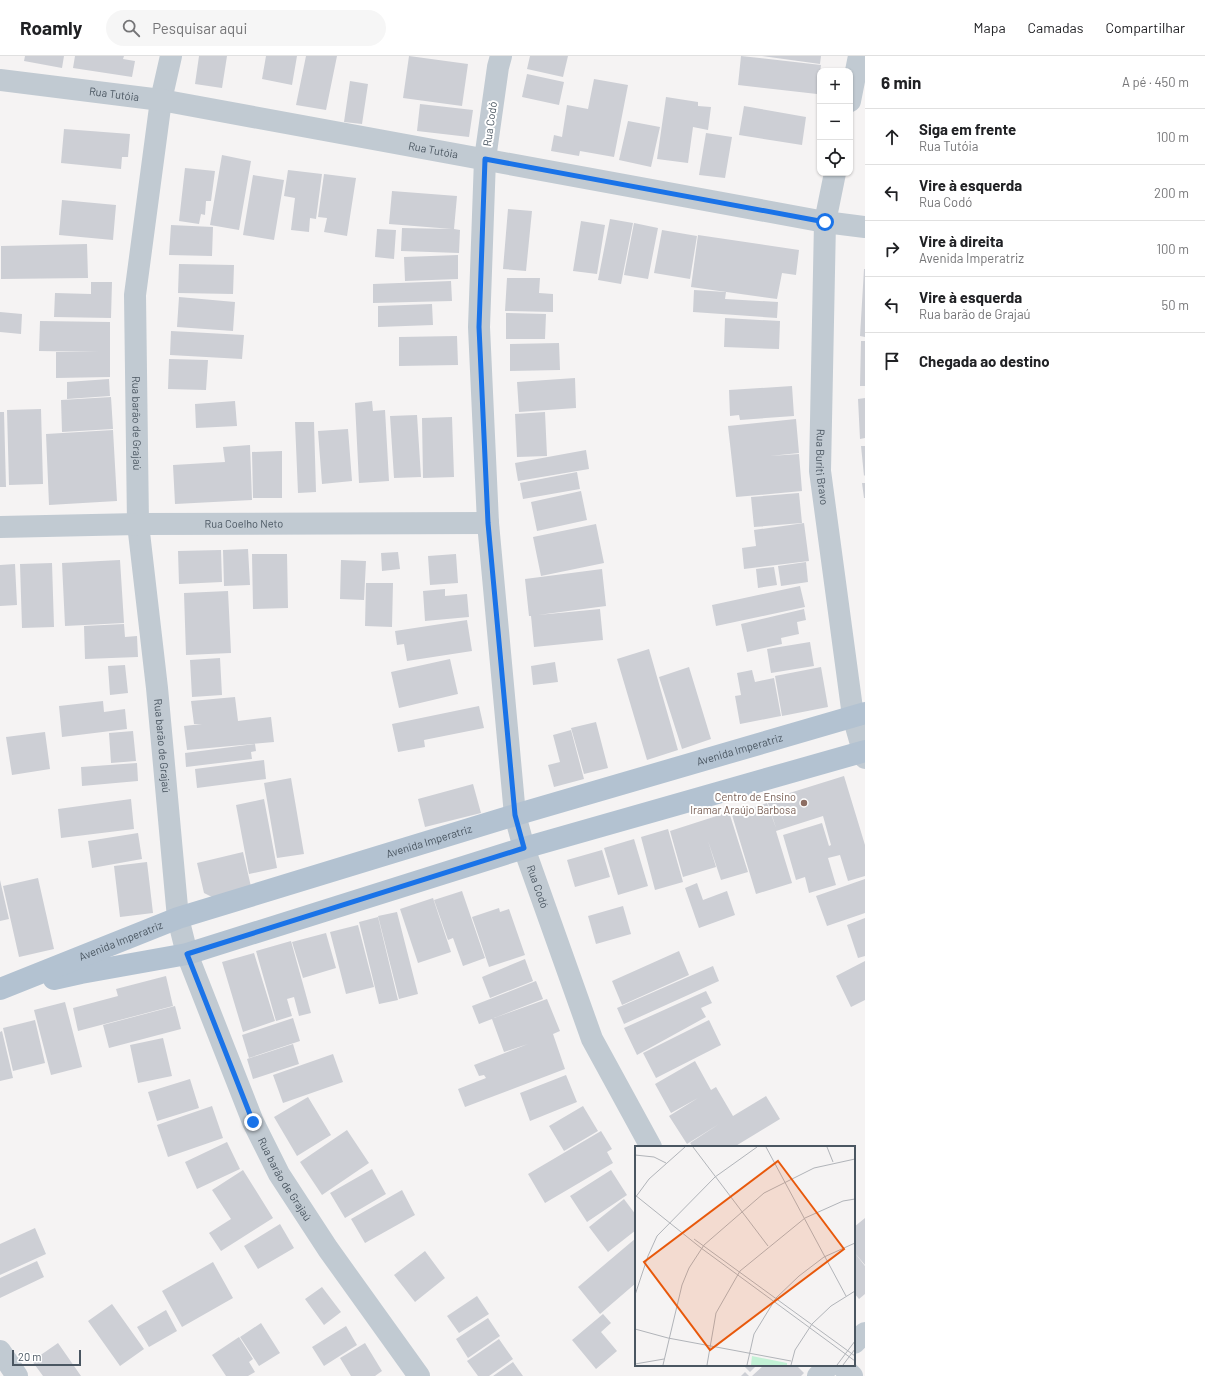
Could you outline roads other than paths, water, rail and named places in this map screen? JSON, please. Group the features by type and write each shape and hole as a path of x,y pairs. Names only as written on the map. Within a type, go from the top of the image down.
{"main road":[{"name":"Avenida Imperatriz","path":"0,990 178,918 515,815 859,714"},
{"name":"Avenida Imperatriz","path":"0,990 81,973 187,954 524,848 864,754"}],"street":[{"name":"Rua barão de Grajaú","path":"171,56 161,100 135,295 138,524 157,696 178,918 187,954 253,1122 279,1174 328,1249 419,1376"},
{"name":"Rua Codó","path":"501,56 498,67 485,159 479,327 488,523 515,815 524,848 592,1039 650,1146"},
{"path":"853,86 859,56"},
{"name":"Rua Tutóia","path":"0,80 161,100 825,222 865,227"},
{"name":"Rua Buriti Bravo","path":"834,176 825,222 820,471 859,714 864,754"},
{"name":"Rua Coelho Neto","path":"0,527 138,524 488,523"},
{"path":"855,1342 865,1334"},
{"path":"0,1351 17,1376"},
{"path":"818,1376 829,1366"},
{"path":"842,1366 852,1376"}],"place":[{"name":"Centro de Ensino Iramar Araújo Barbosa","path":"804,803"}]}
